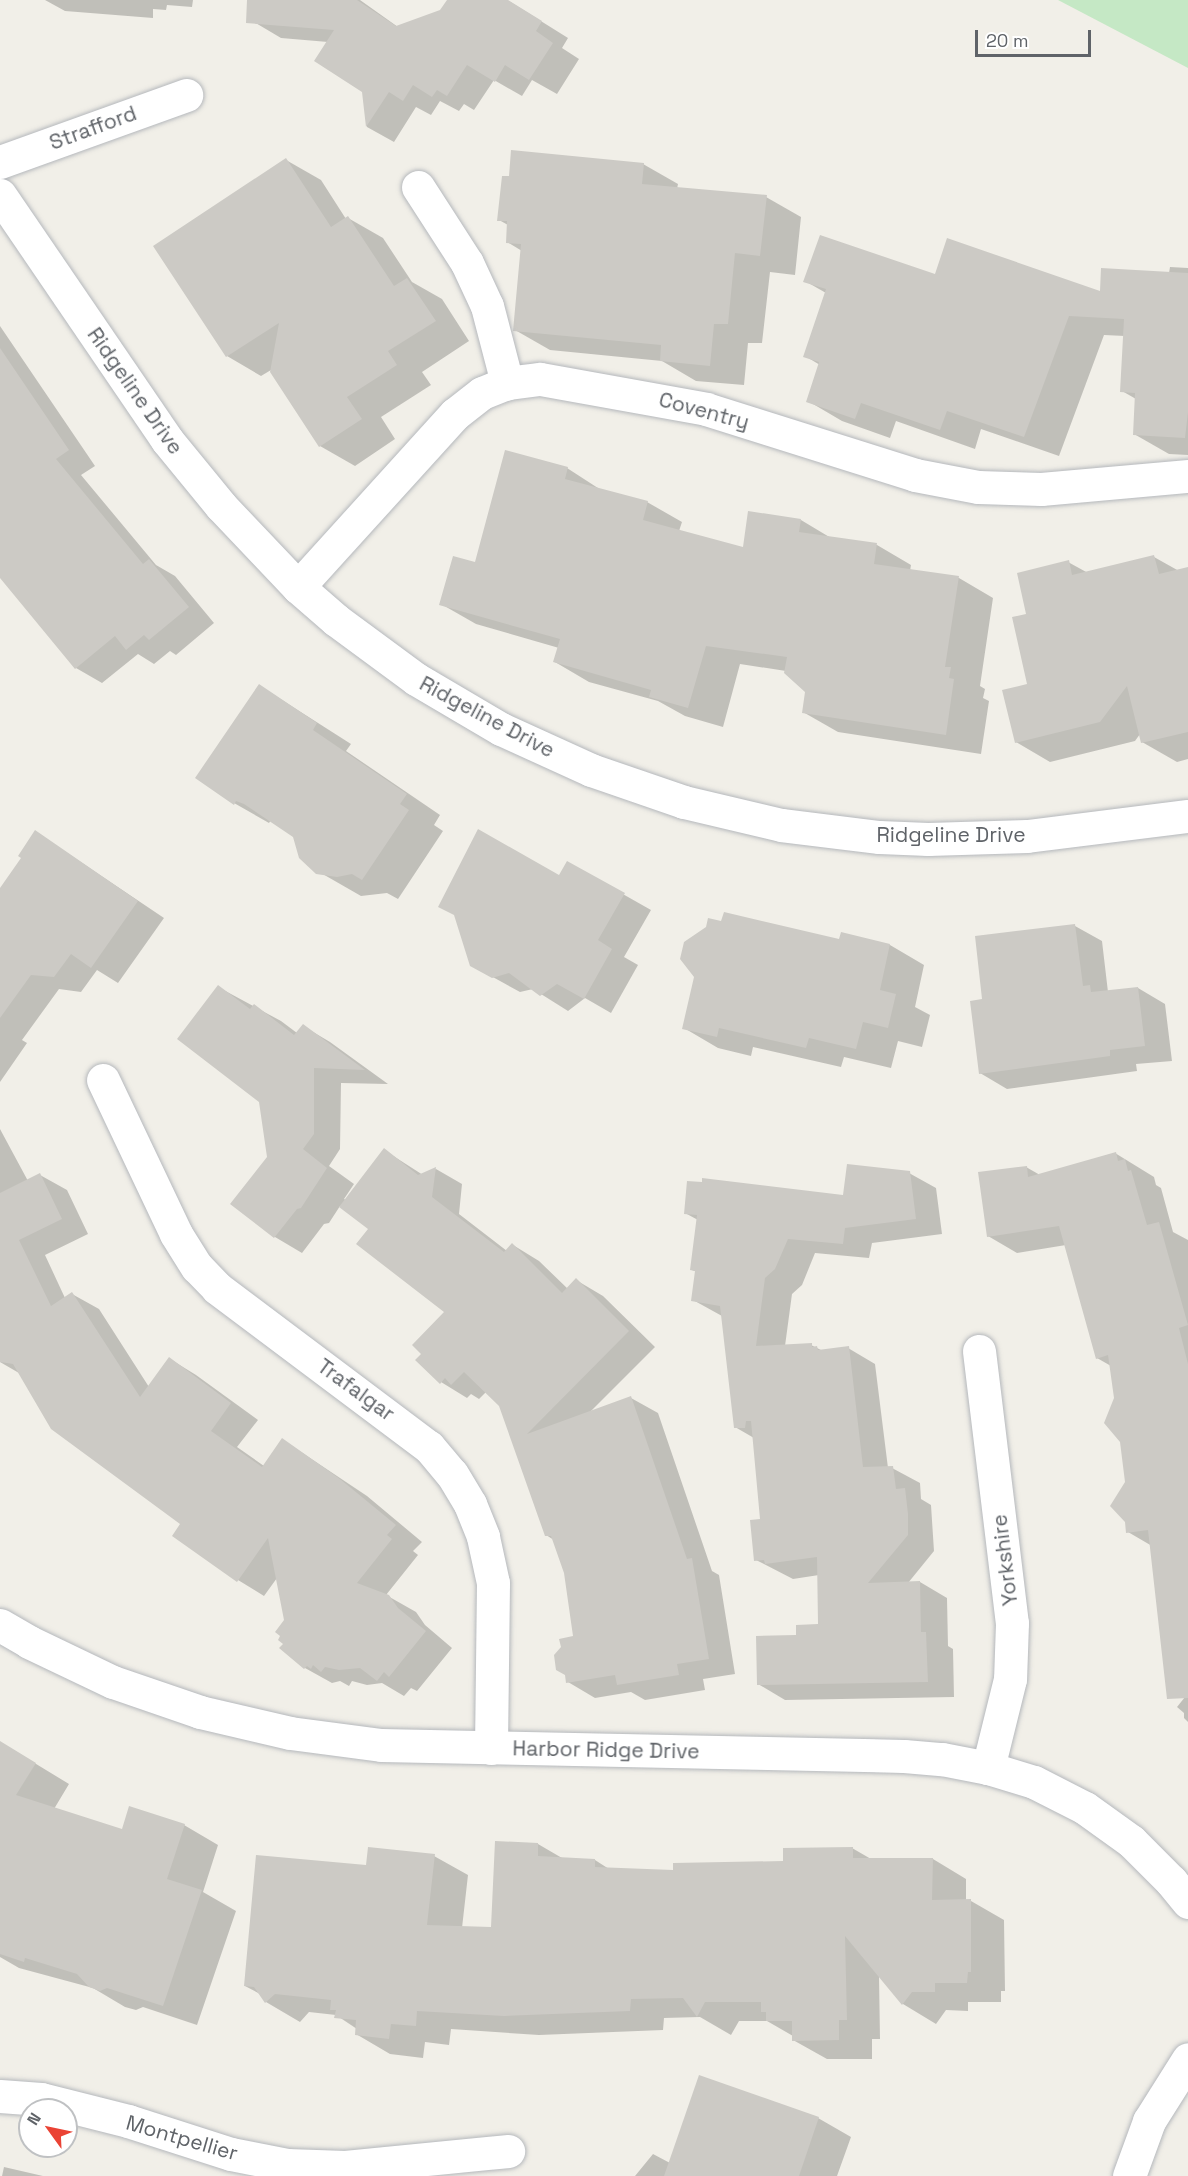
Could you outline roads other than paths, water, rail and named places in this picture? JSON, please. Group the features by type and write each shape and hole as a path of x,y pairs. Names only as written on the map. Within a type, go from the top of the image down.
{"street":[{"name":"Strafford","path":"0,162 186,95"},
{"path":"418,187 466,263 487,306 507,383"},
{"name":"Ridgeline Drive","path":"0,195 167,440 221,506 298,587 336,620 416,679 501,729 591,770 684,802 781,825 879,837 928,839 1027,836 1188,816"},
{"name":"Coventry","path":"298,587 455,414 482,393 507,383 540,379 706,409 915,475 978,487 1041,489 1188,477"},
{"name":"Trafalgar","path":"103,1080 177,1234 197,1267 217,1288 429,1447 452,1474 470,1504 483,1537 493,1583 491,1748"},
{"name":"Yorkshire","path":"979,1351 1012,1623 1010,1679 988,1768"},
{"name":"Harbor Ridge Drive","path":"0,1625 29,1642 113,1682 200,1712 290,1733 381,1745 904,1756 942,1759 988,1768 1034,1782 1085,1808 1131,1841 1172,1881 1188,1902"},
{"path":"1129,2176 1149,2121 1188,2059"},
{"name":"Montpellier","path":"0,2096 41,2099 128,2121 231,2154 287,2165 345,2168 508,2151"}]}
